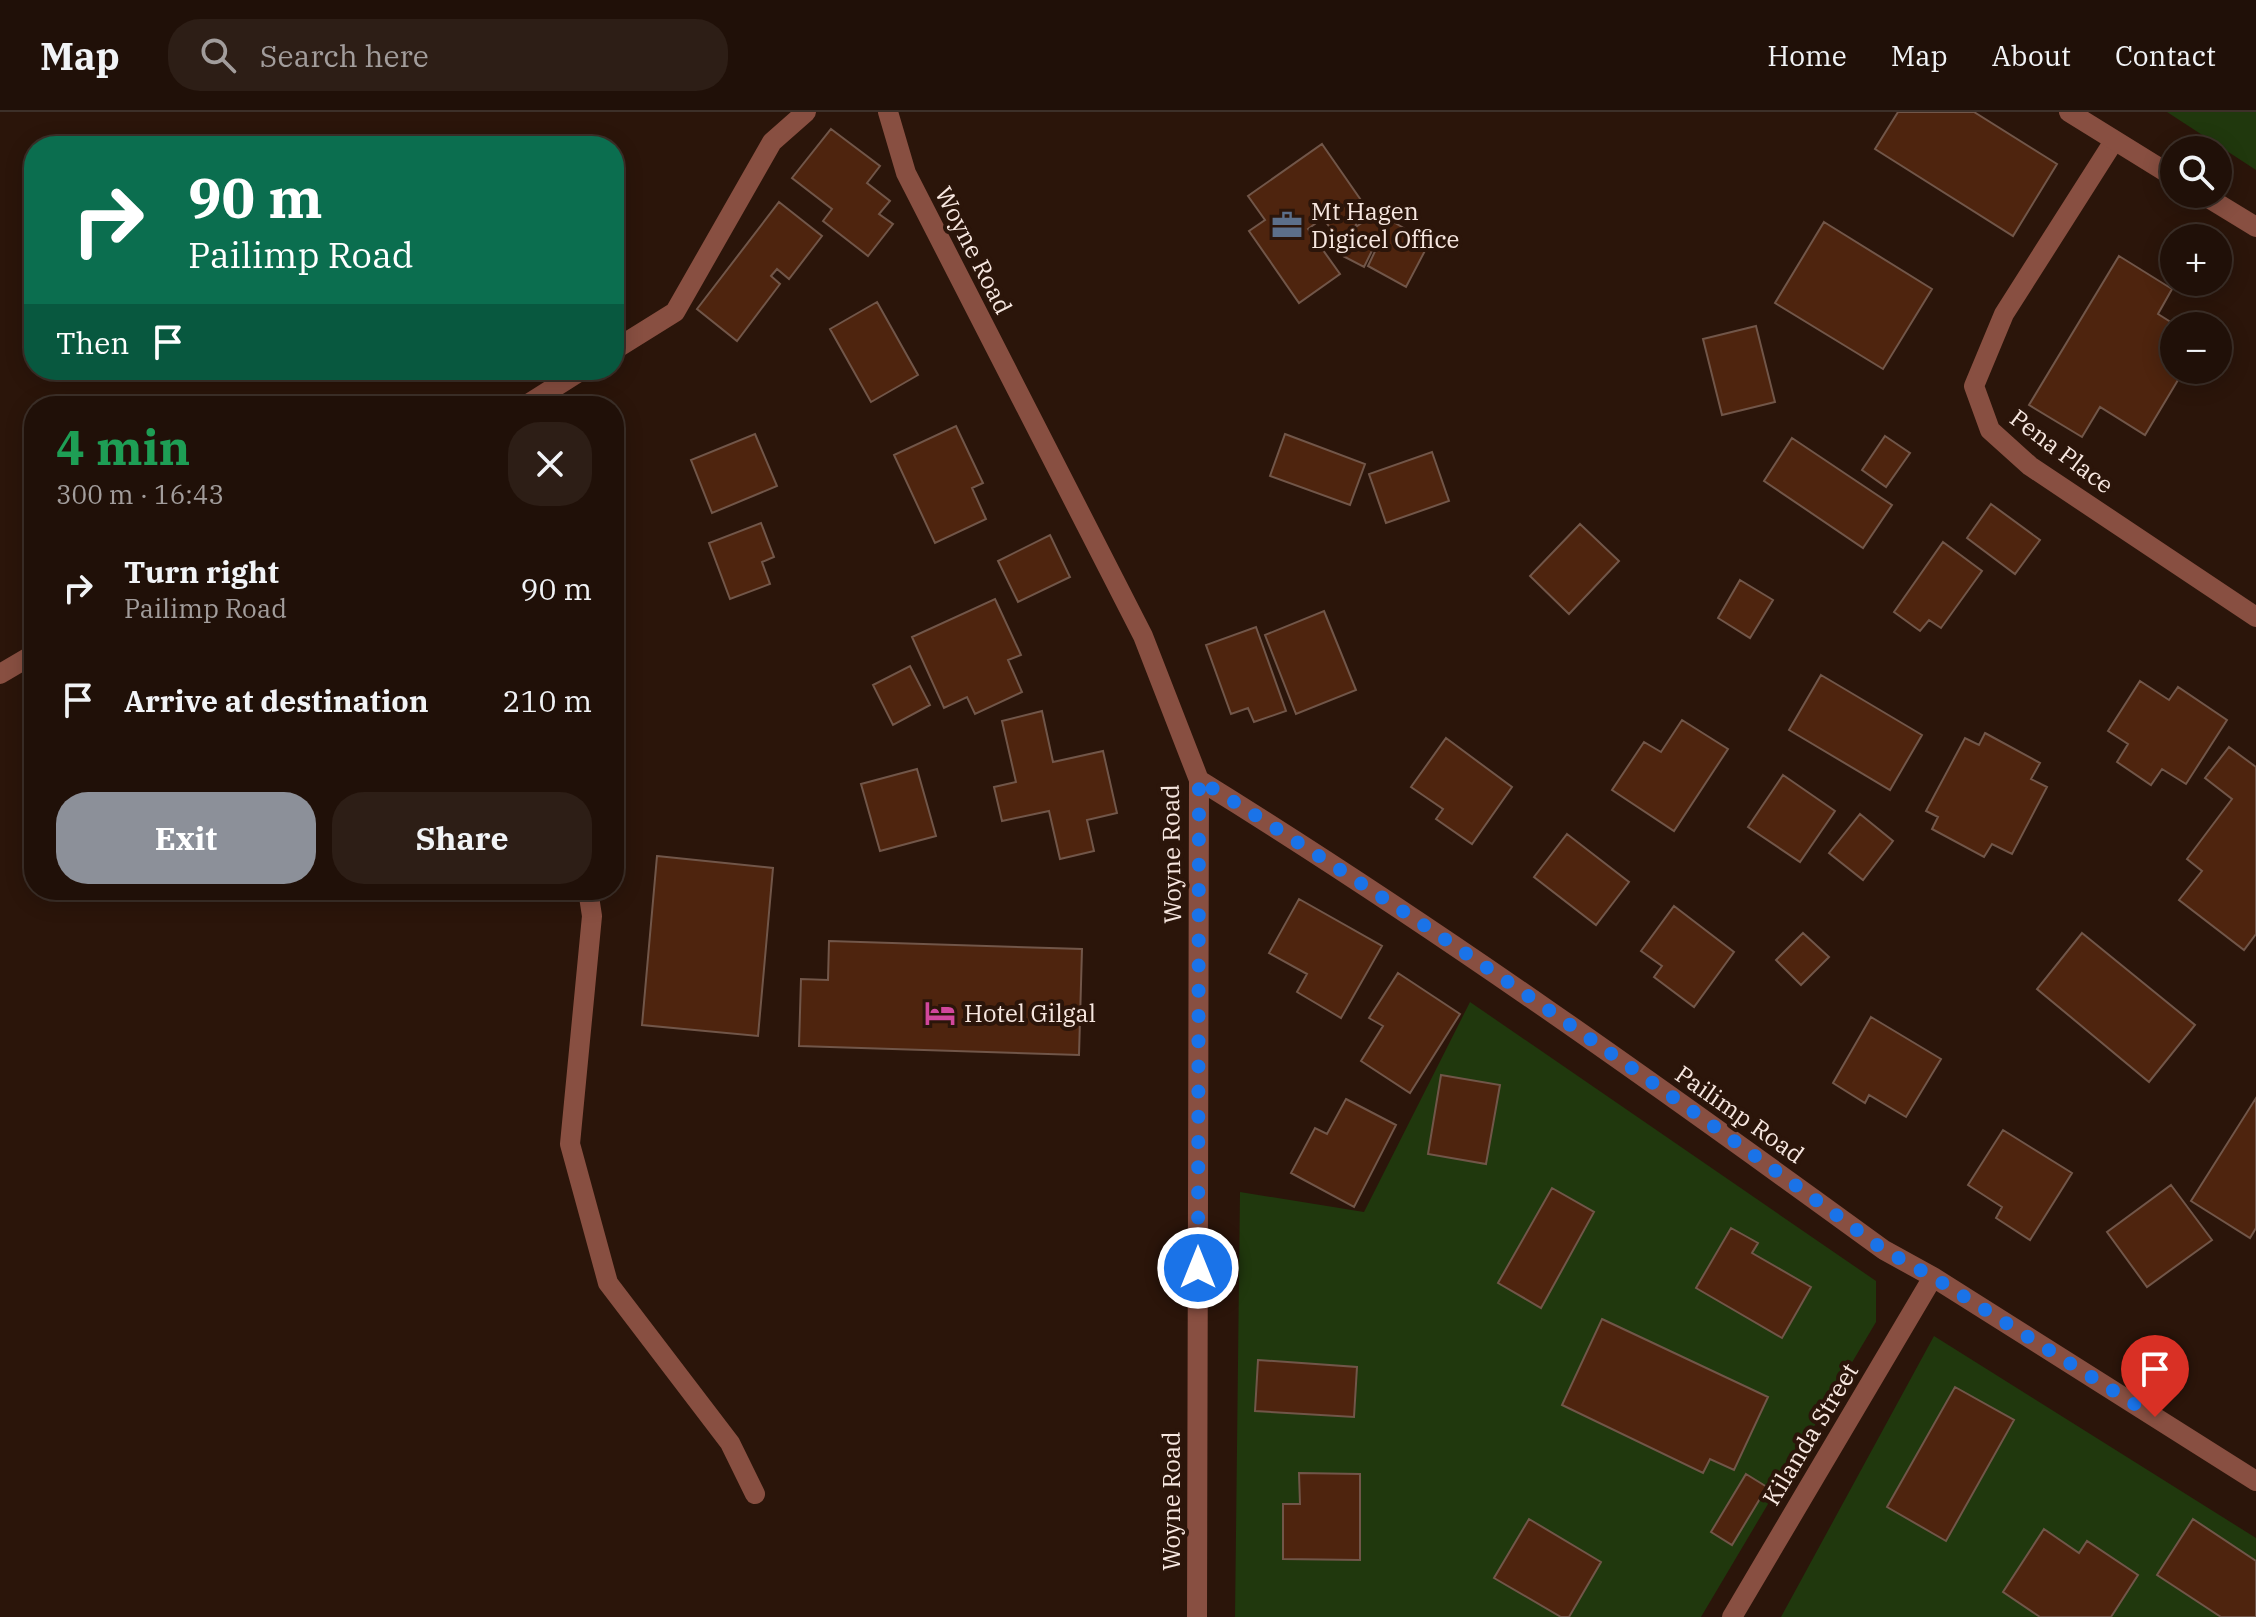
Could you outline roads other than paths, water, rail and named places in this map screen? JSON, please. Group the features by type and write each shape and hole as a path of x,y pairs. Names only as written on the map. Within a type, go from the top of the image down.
{"street":[{"path":"624,344 675,312 772,142 806,112"},
{"name":"Woyne Road","path":"888,112 906,173 1143,636 1199,780 1197,1617"},
{"path":"2069,112 2160,169"},
{"name":"Pena Place","path":"2114,141 2004,314 1974,386 1990,430 2030,466 2256,617"},
{"path":"2225,208 2256,227"},
{"path":"541,396 566,380"},
{"path":"0,674 24,660"},
{"name":"Pailimp Road","path":"1199,780 1472,957 1884,1250 1933,1277 2256,1481"},
{"path":"590,900 592,916 570,1144 608,1283 730,1443 755,1494"},
{"name":"Kilanda Street","path":"1732,1617 1933,1277"}],"place":[{"name":"Mt Hagen Digicel Office","path":"1287,225"},
{"name":"Hotel Gilgal","path":"940,1013"}]}
